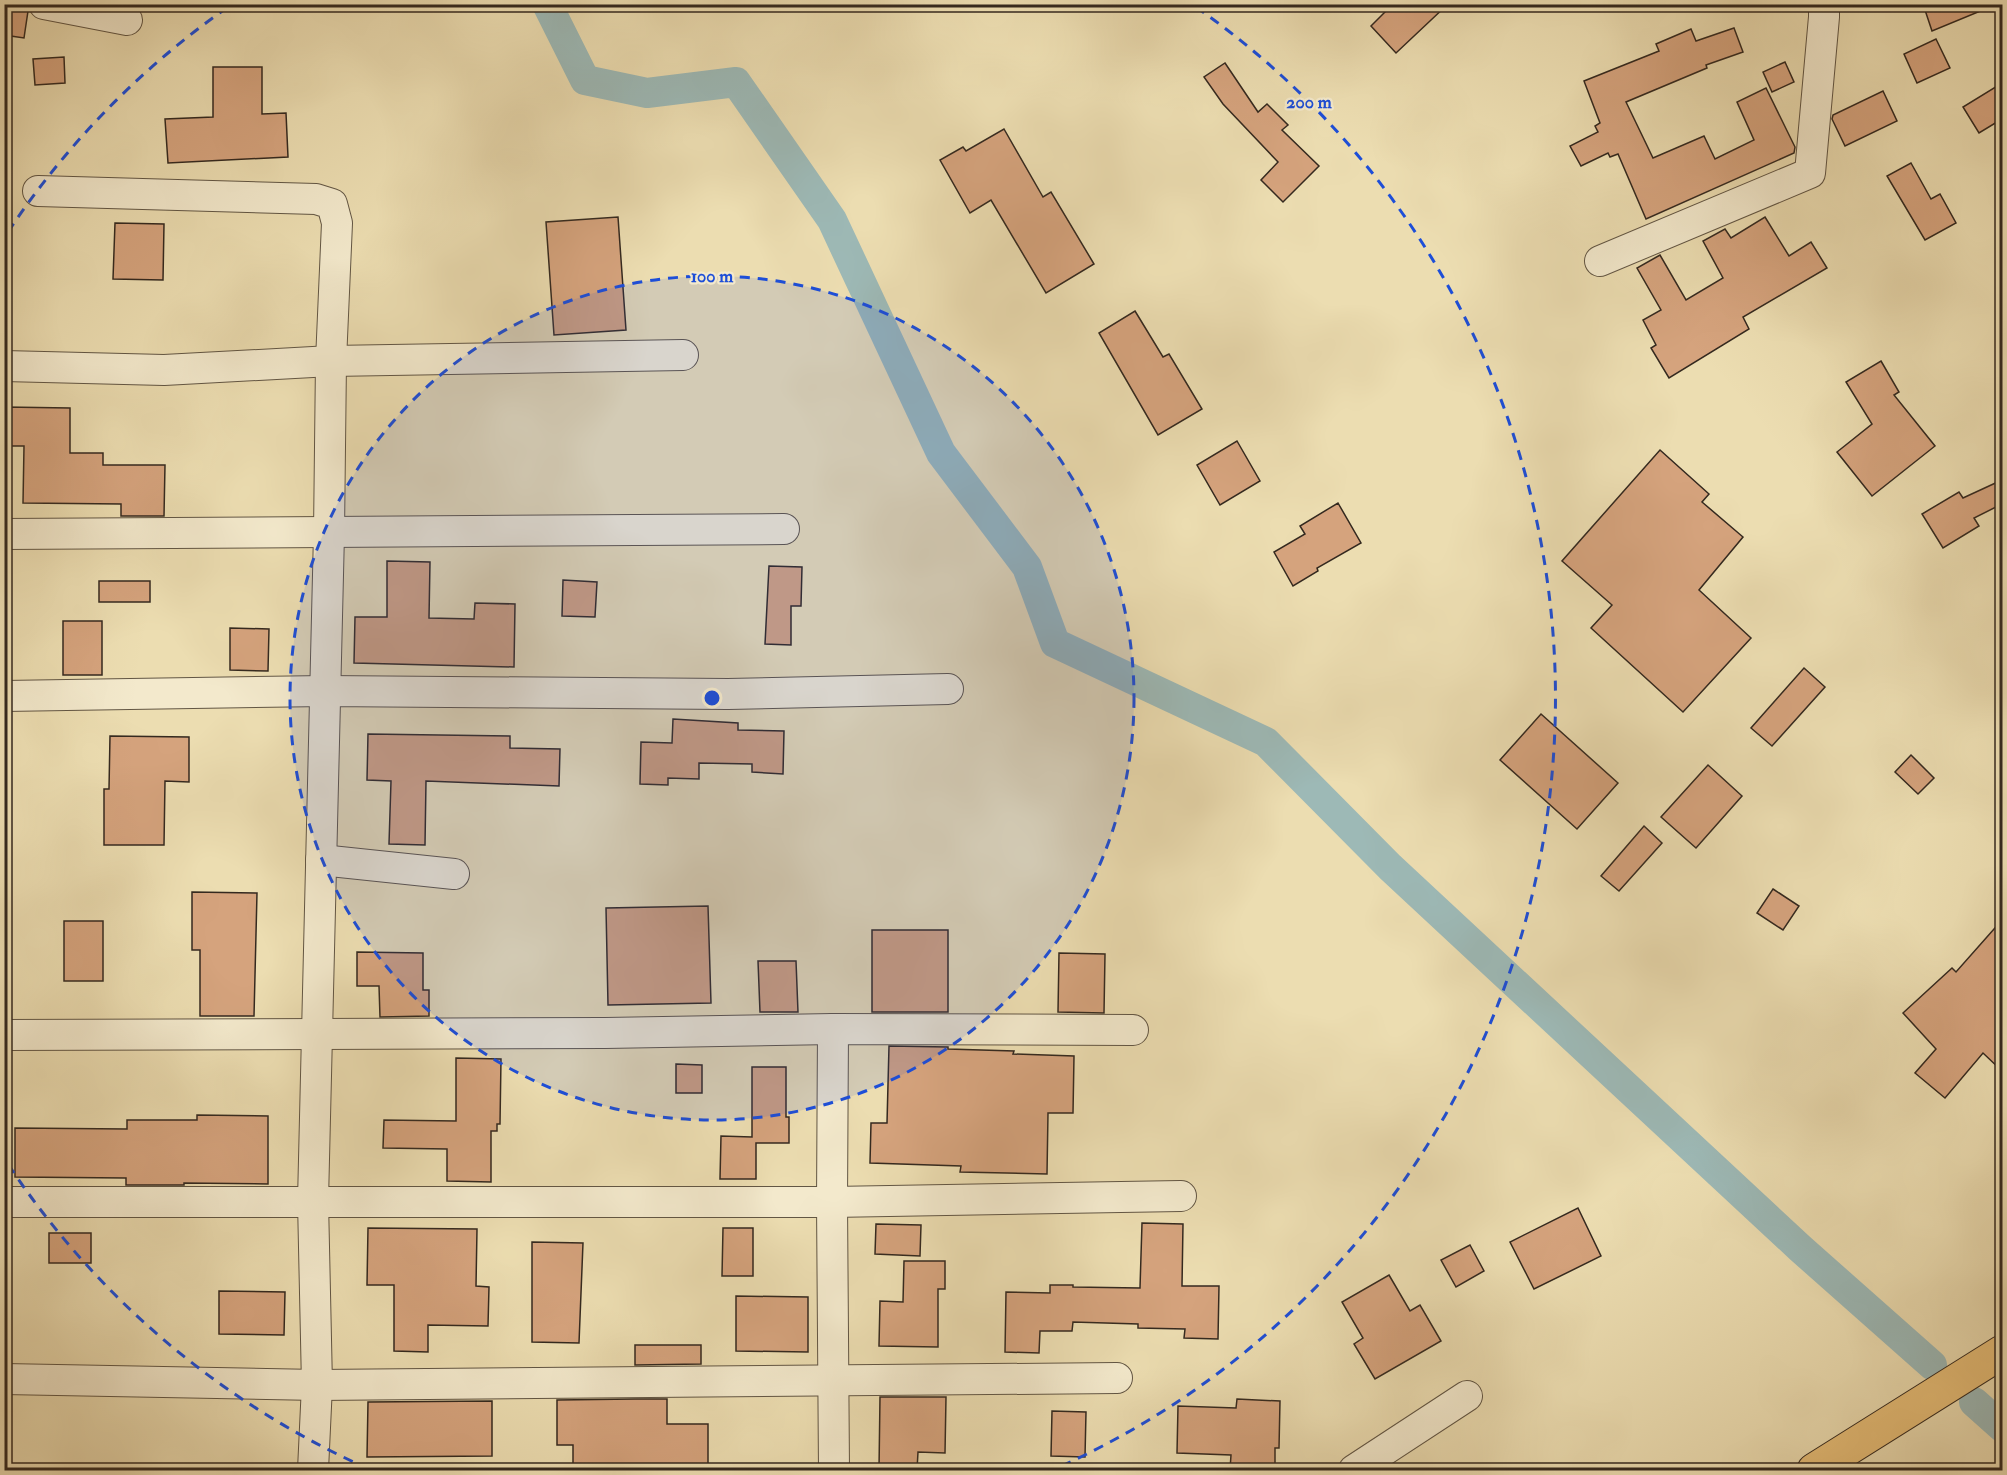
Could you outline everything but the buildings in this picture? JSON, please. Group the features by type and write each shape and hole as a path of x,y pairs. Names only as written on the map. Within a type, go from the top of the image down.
{"highway":[{"path":"1814,1470 1844,1462 2002,1352"}],"street":[{"path":"44,4 127,20"},
{"path":"1600,261 1810,173 1824,4"},
{"path":"38,191 316,199 332,204 337,224 331,361 313,1201 316,1385 313,1470"},
{"path":"4,366 164,370 331,361 683,355"},
{"path":"4,534 784,530"},
{"path":"4,696 325,691 728,694 948,689"},
{"path":"321,860 454,874"},
{"path":"833,1029 834,1470"},
{"path":"4,1035 833,1029 1133,1030"},
{"path":"4,1202 832,1203 1181,1196"},
{"path":"4,1379 316,1385 1117,1378"},
{"path":"1354,1470 1467,1396"}],"waterway":[{"path":"547,4 585,80 647,93 736,82 832,220 941,453 1027,567 1055,643 1266,742 1390,867 1801,1249 1932,1365"},
{"path":"1974,1402 2002,1427"}]}
